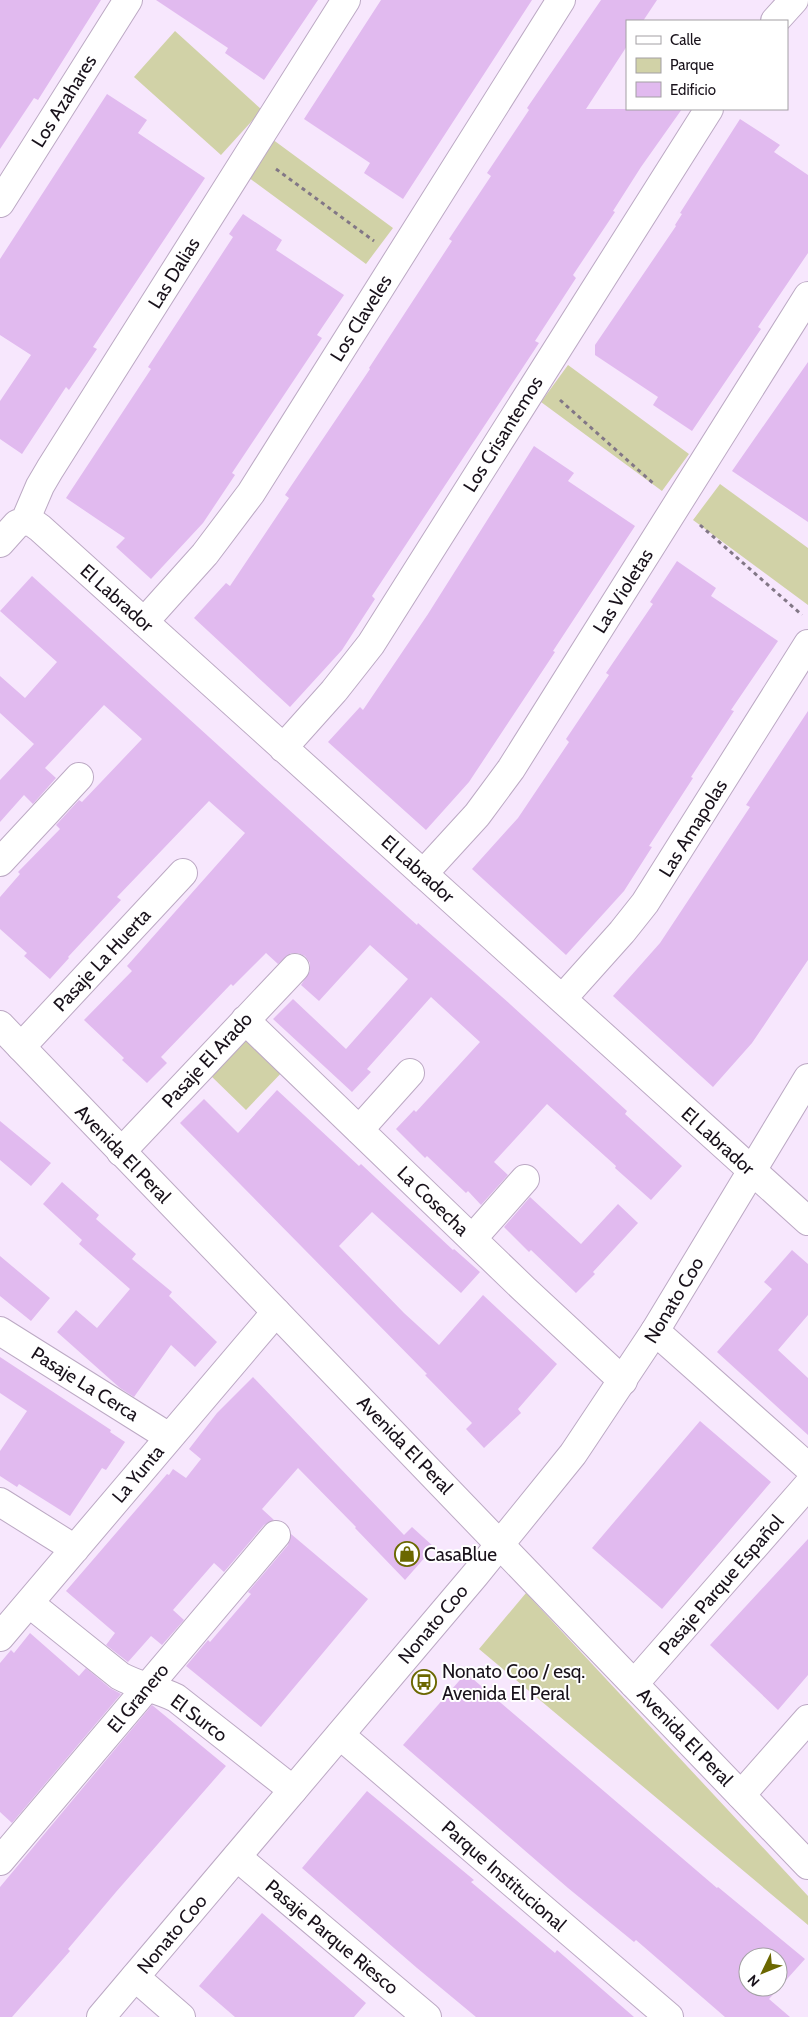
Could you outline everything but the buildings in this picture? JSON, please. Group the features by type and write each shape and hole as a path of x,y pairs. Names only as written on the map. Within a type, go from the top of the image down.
{"street":[{"name":"Los Azahares","path":"0,203 128,0"},
{"name":"Las Dalias","path":"0,543 17,524 25,521 40,486 50,469 346,0"},
{"name":"Los Claveles","path":"144,622 205,554 228,526 251,493 561,0"},
{"path":"776,20 794,0"},
{"name":"Los Crisantemos","path":"283,748 340,683 371,644 708,110"},
{"name":"Las Violetas","path":"423,874 477,815 507,776 808,296"},
{"name":"El Labrador","path":"25,521 33,523 40,528 808,1221"},
{"name":"Las Amapolas","path":"562,1000 645,903 808,644"},
{"path":"0,862 79,777"},
{"name":"Pasaje La Huerta","path":"21,1047 183,873"},
{"name":"Pasaje El Arado","path":"120,1152 295,968"},
{"name":"La Cosecha","path":"245,1020 472,1239 623,1380"},
{"name":"Avenida El Peral","path":"0,1025 120,1152 808,1865"},
{"path":"359,1130 410,1073"},
{"name":"Nonato Coo","path":"101,2017 500,1544 572,1454 655,1331 808,1078"},
{"path":"472,1239 525,1179"},
{"name":"La Yunta","path":"0,1637 276,1312"},
{"name":"Pasaje La Cerca","path":"0,1331 170,1437"},
{"path":"655,1331 808,1467"},
{"name":"Pasaje Parque Español","path":"634,1684 808,1485"},
{"path":"0,1502 75,1549"},
{"name":"El Granero","path":"0,1862 276,1535"},
{"name":"El Surco","path":"29,1603 120,1676 136,1684 176,1698 293,1790"},
{"path":"741,1795 808,1719"},
{"name":"Parque Institucional","path":"340,1734 669,2017"},
{"name":"Pasaje Parque Riesco","path":"237,1857 427,2017"},
{"path":"135,1977 181,2017"}],"path":[{"path":"251,150 398,259"}],"green space":[{"path":"175,31 262,110 221,155 134,77"},
{"path":"272,139 393,228 366,264 245,175"},
{"path":"568,365 689,454 662,491 541,402"},
{"path":"720,484 808,548 808,605 693,520"},
{"path":"250,1033 286,1068 246,1110 209,1074"},
{"path":"526,1593 808,1896 808,1925 479,1649"}],"place":[{"name":"CasaBlue","path":"407,1554"},
{"name":"Nonato Coo / esq. Avenida El Peral","path":"424,1682"}]}
